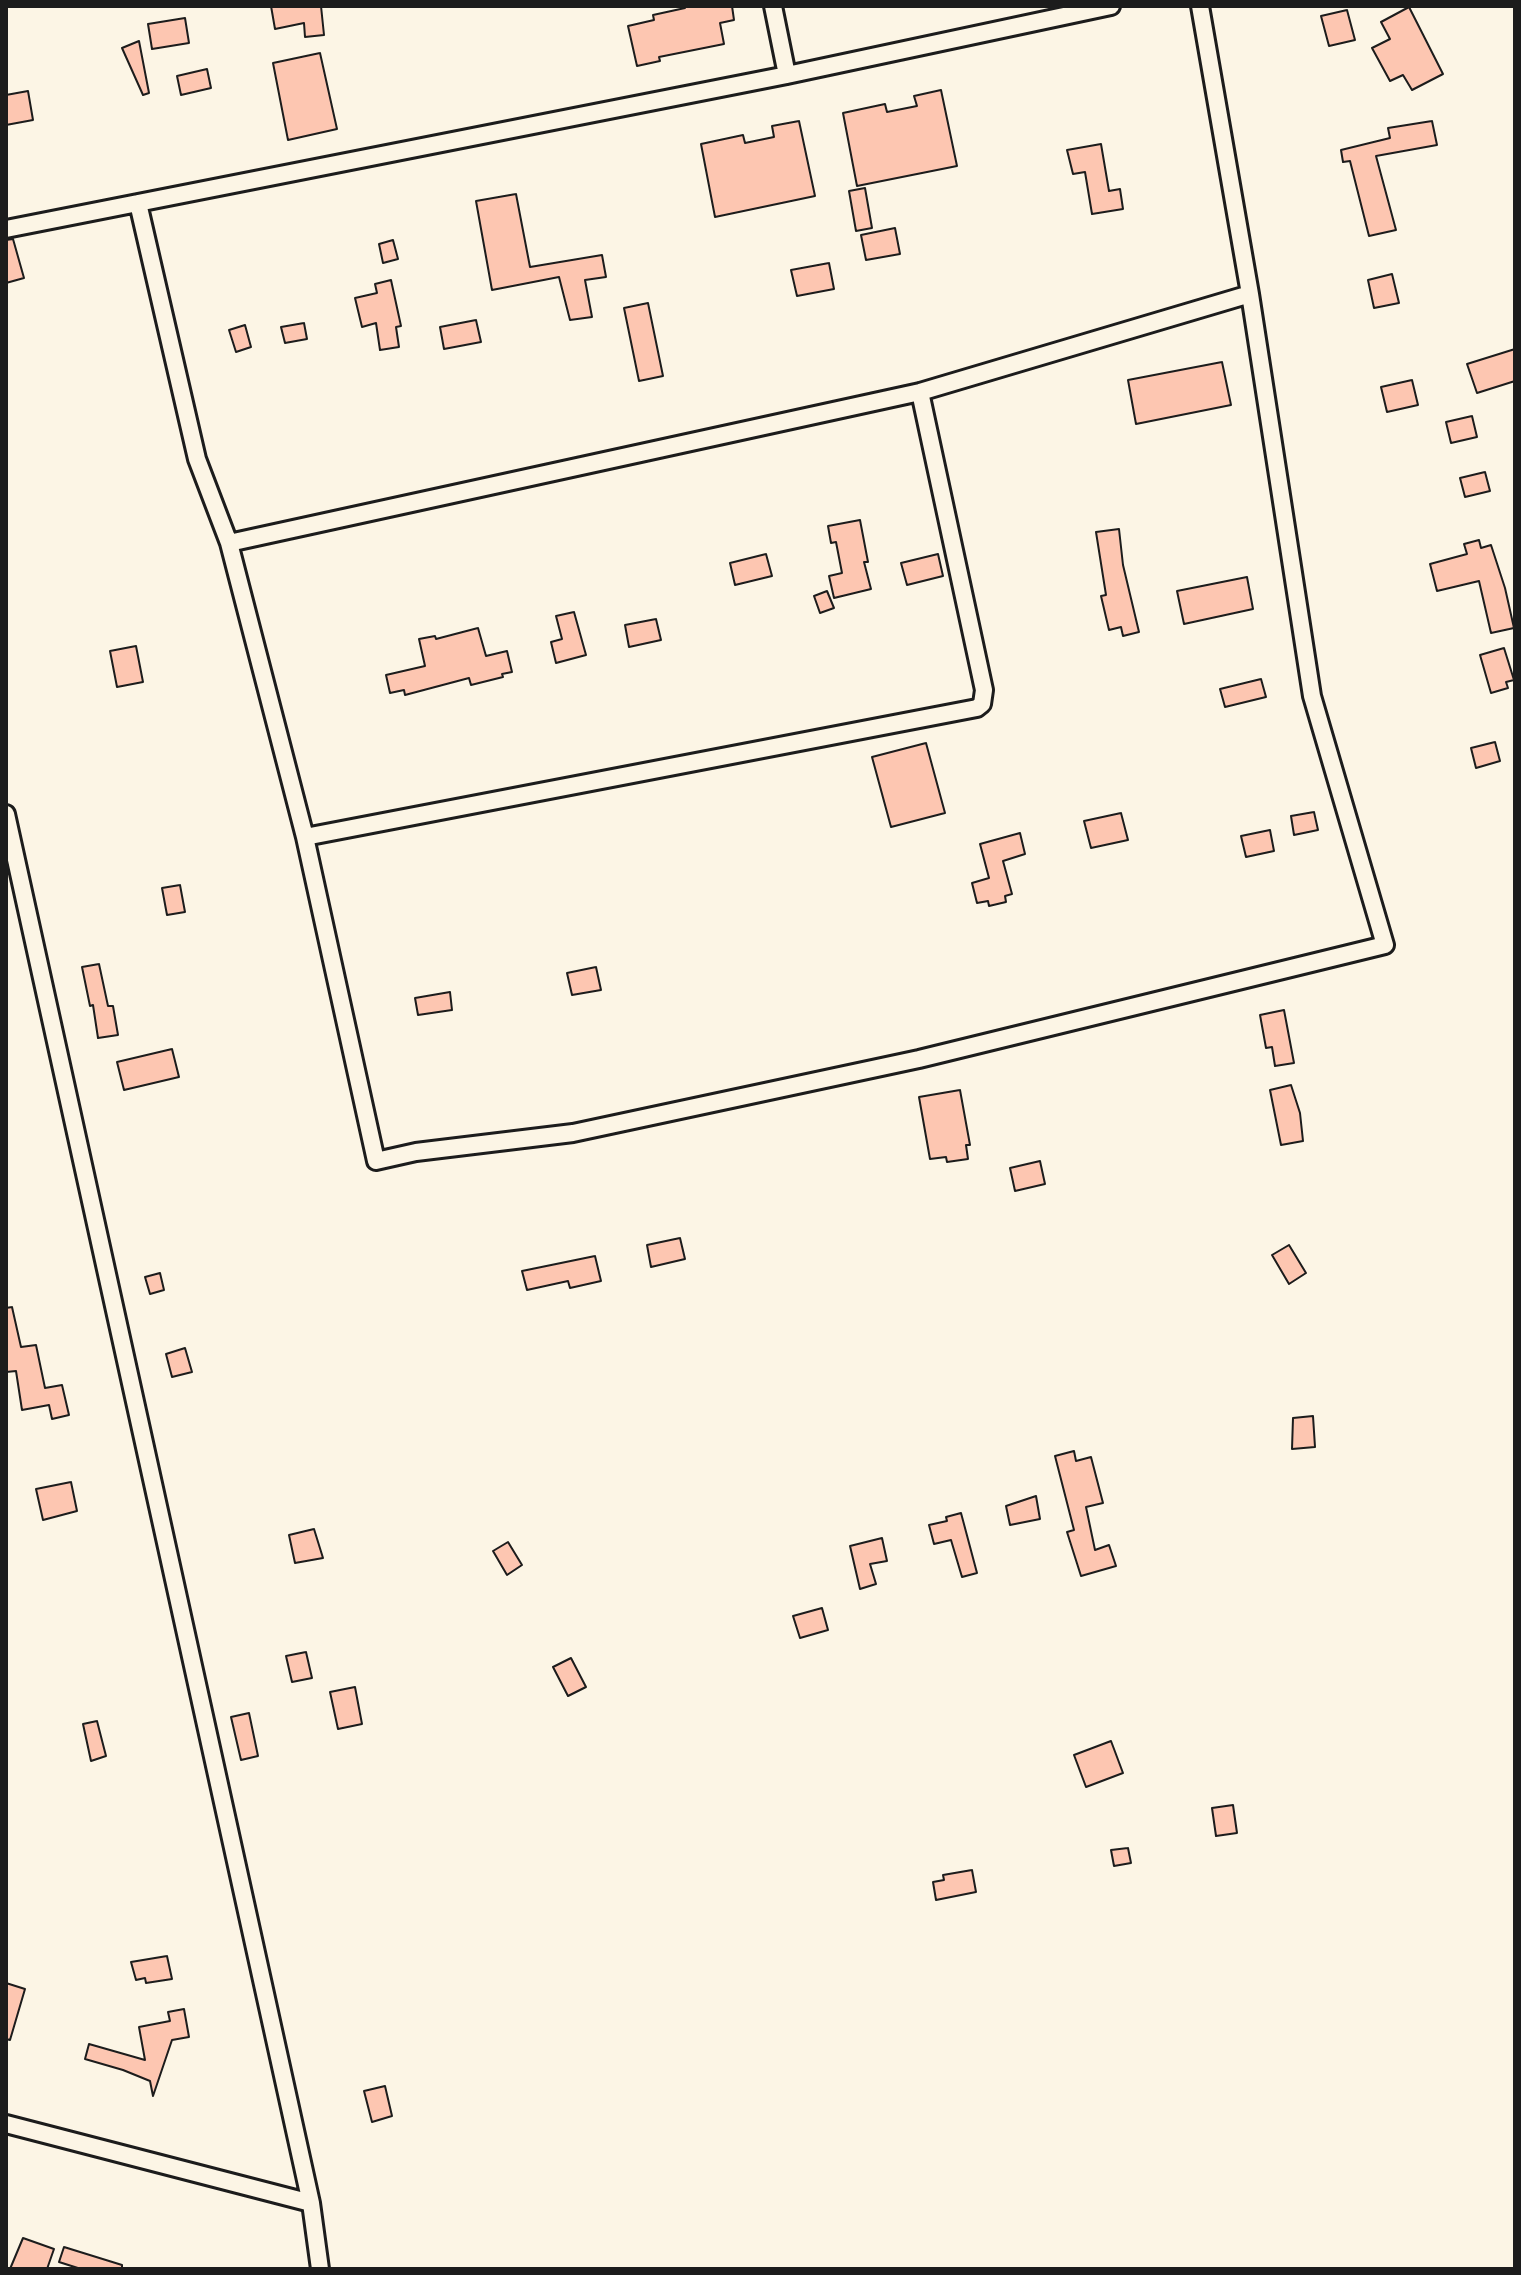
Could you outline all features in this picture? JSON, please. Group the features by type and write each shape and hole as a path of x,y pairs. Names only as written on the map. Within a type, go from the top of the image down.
{"street":[{"path":"773,6 787,75"},
{"path":"6,229 787,75 1111,6"},
{"path":"138,203 197,459 229,543 305,837 376,1161 416,1152 573,1133 919,1059 1385,945 1312,696 1250,294 1200,6"},
{"path":"229,543 920,392 1250,294"},
{"path":"305,837 977,708 985,697 984,690 920,392"},
{"path":"6,814 311,2203 320,2269"},
{"path":"6,2124 311,2203"}],"building":[{"path":"271,6 321,6 324,35 305,37 304,23 275,29"},
{"path":"684,6 732,6 734,20 720,23 724,44 659,57 660,61 637,66 628,26 654,20 653,15"},
{"path":"1409,7 1443,74 1412,90 1403,75 1390,81 1372,48 1390,39 1381,22"},
{"path":"1347,10 1355,40 1329,46 1321,16"},
{"path":"185,18 189,43 152,49 148,24"},
{"path":"139,41 149,93 143,95 122,48"},
{"path":"320,53 337,129 288,140 273,63"},
{"path":"207,69 211,88 181,95 177,76"},
{"path":"941,90 957,166 857,186 843,113 885,104 887,112 917,106 914,96"},
{"path":"28,91 33,120 6,125 6,95"},
{"path":"799,121 815,196 715,217 701,144 743,135 745,143 774,137 772,126"},
{"path":"1432,121 1437,145 1376,156 1396,230 1369,236 1350,161 1343,162 1341,150 1390,138 1388,128"},
{"path":"1101,144 1109,191 1120,189 1123,209 1092,214 1085,172 1073,174 1067,150"},
{"path":"865,188 872,228 856,231 849,191"},
{"path":"516,194 530,267 602,255 606,277 585,280 592,317 570,320 559,277 492,290 476,201"},
{"path":"895,228 900,254 866,260 861,235"},
{"path":"13,239 24,278 6,283 6,240"},
{"path":"393,240 398,259 383,263 379,244"},
{"path":"829,263 834,289 797,296 791,270"},
{"path":"1392,274 1399,303 1374,308 1368,280"},
{"path":"391,280 401,326 396,327 399,347 380,350 376,323 362,327 355,298 377,293 375,284"},
{"path":"648,303 663,376 639,381 624,308"},
{"path":"476,320 481,342 444,349 440,327"},
{"path":"304,323 307,339 285,343 281,327"},
{"path":"245,325 251,347 236,352 229,330"},
{"path":"1515,349 1515,381 1477,393 1467,364"},
{"path":"1222,362 1231,405 1136,424 1128,380"},
{"path":"1412,380 1418,405 1387,412 1381,387"},
{"path":"1472,416 1477,437 1451,443 1446,422"},
{"path":"1485,472 1490,491 1465,497 1460,478"},
{"path":"860,520 868,562 864,562 871,589 834,598 829,576 842,573 836,542 831,543 828,526"},
{"path":"1119,529 1123,565 1139,632 1123,636 1121,627 1109,630 1101,596 1106,595 1096,532"},
{"path":"1479,540 1481,548 1491,545 1514,628 1491,633 1479,581 1437,591 1430,564 1467,554 1464,544"},
{"path":"766,554 772,576 735,585 730,563"},
{"path":"938,554 943,576 907,585 901,563"},
{"path":"1247,577 1253,609 1184,624 1177,591"},
{"path":"827,591 834,608 820,613 814,596"},
{"path":"574,612 586,655 556,663 551,642 562,639 556,616"},
{"path":"656,619 661,640 629,647 625,625"},
{"path":"478,628 486,656 507,651 512,672 471,685 469,678 405,695 404,690 390,693 386,675 425,666 419,639 435,636 436,639"},
{"path":"136,646 143,682 117,687 110,651"},
{"path":"1504,648 1514,680 1506,682 1508,688 1491,693 1480,655"},
{"path":"1261,679 1266,697 1225,707 1220,689"},
{"path":"1495,742 1500,761 1476,768 1471,748"},
{"path":"926,743 945,813 891,827 872,757"},
{"path":"1314,812 1318,830 1294,835 1291,816"},
{"path":"1121,813 1128,840 1091,848 1084,821"},
{"path":"1270,830 1274,851 1246,857 1241,836"},
{"path":"1020,833 1025,854 1003,861 1012,894 1005,896 1006,902 989,906 988,901 977,903 972,883 989,878 980,844"},
{"path":"180,885 185,912 167,915 162,888"},
{"path":"99,964 108,1006 113,1006 118,1035 98,1038 82,967"},
{"path":"596,967 601,990 572,995 567,973"},
{"path":"450,992 452,1010 418,1015 415,998"},
{"path":"1284,1010 1294,1063 1275,1066 1272,1047 1266,1048 1260,1015"},
{"path":"172,1049 179,1077 124,1090 117,1062"},
{"path":"1291,1085 1300,1113 1303,1141 1281,1145 1270,1090"},
{"path":"960,1090 970,1145 966,1145 968,1159 947,1162 946,1157 930,1159 919,1097"},
{"path":"1040,1161 1045,1184 1015,1191 1010,1168"},
{"path":"680,1238 685,1259 651,1267 647,1245"},
{"path":"1289,1245 1306,1273 1289,1284 1272,1255"},
{"path":"595,1256 601,1281 570,1288 568,1281 527,1290 522,1271"},
{"path":"160,1273 164,1290 150,1294 145,1277"},
{"path":"12,1307 21,1347 36,1345 45,1388 62,1385 69,1415 52,1419 49,1405 22,1410 16,1371 6,1372 6,1308"},
{"path":"185,1348 192,1372 172,1377 166,1354"},
{"path":"1313,1416 1315,1447 1292,1449 1293,1418"},
{"path":"1074,1451 1076,1461 1091,1457 1103,1503 1086,1507 1095,1550 1109,1545 1116,1566 1081,1576 1067,1532 1074,1530 1055,1456"},
{"path":"71,1482 77,1511 43,1520 36,1489"},
{"path":"1036,1496 1040,1519 1010,1525 1006,1506"},
{"path":"961,1513 977,1573 962,1577 951,1540 934,1544 929,1525 947,1521 946,1517"},
{"path":"314,1529 323,1558 295,1563 289,1535"},
{"path":"882,1538 887,1561 870,1564 876,1584 860,1589 850,1546"},
{"path":"508,1542 522,1565 507,1575 493,1551"},
{"path":"822,1608 828,1630 800,1638 793,1616"},
{"path":"306,1652 312,1678 292,1682 286,1656"},
{"path":"571,1658 586,1687 568,1696 553,1667"},
{"path":"355,1687 362,1724 338,1729 330,1692"},
{"path":"249,1713 258,1756 241,1760 231,1717"},
{"path":"97,1721 106,1756 91,1761 83,1724"},
{"path":"1111,1741 1123,1773 1086,1787 1074,1755"},
{"path":"1233,1805 1237,1833 1216,1836 1212,1808"},
{"path":"1128,1848 1131,1863 1114,1866 1111,1850"},
{"path":"972,1870 976,1892 936,1900 933,1882 944,1880 943,1875"},
{"path":"167,1956 172,1979 146,1983 145,1978 136,1980 131,1962"},
{"path":"6,1983 25,1989 10,2040 6,2039"},
{"path":"184,2009 189,2037 172,2040 153,2096 150,2081 85,2059 89,2044 145,2060 139,2027 170,2021 168,2012"},
{"path":"385,2086 392,2116 372,2122 364,2091"},
{"path":"23,2238 54,2249 47,2269 10,2269"},
{"path":"64,2247 122,2265 122,2269 81,2269 59,2262"}]}
